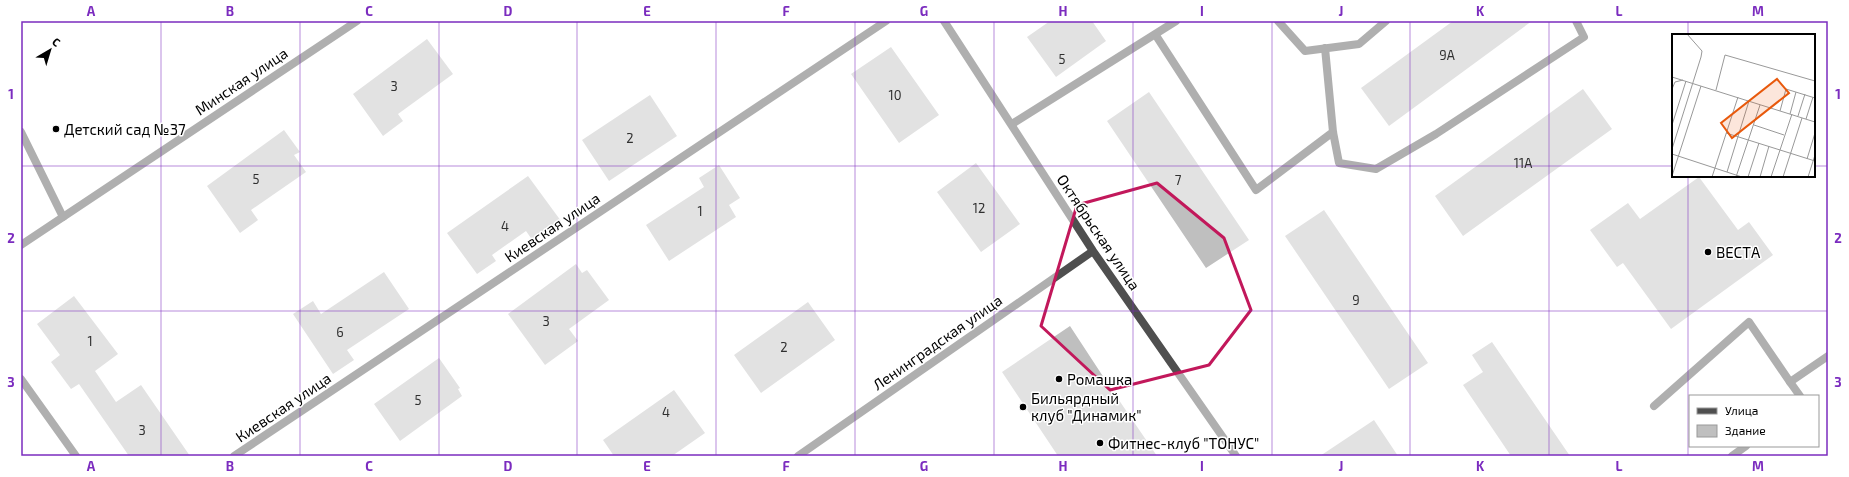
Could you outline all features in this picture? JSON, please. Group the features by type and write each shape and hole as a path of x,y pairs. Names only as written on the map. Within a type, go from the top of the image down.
{"street":[{"name":"Минская улица","path":"21,245 357,21"},
{"name":"Киевская улица","path":"234,456 886,21"},
{"name":"Октябрьская улица","path":"944,21 1093,251 1236,456"},
{"path":"1012,124 1176,21"},
{"path":"1278,21 1305,51 1359,44 1386,21"},
{"path":"1325,48 1332,132 1339,163 1376,169 1436,134 1584,37 1576,21"},
{"path":"1155,34 1256,190 1332,132"},
{"path":"21,132 63,217"},
{"name":"Ленинградская улица","path":"798,456 1093,251"},
{"path":"1654,406 1749,322 1799,395"},
{"path":"1790,382 1828,356"},
{"path":"21,379 76,456"},
{"path":"1732,456 1745,447"}],"highlighted area":[{"path":"1157,183 1224,238 1251,310 1209,365 1110,390 1041,326 1077,205"}],"building":[{"path":"1050,21 1092,21 1106,41 1056,77 1027,37"},
{"path":"1453,21 1532,21 1389,126 1361,88"},
{"path":"427,39 453,74 398,114 403,121 383,136 353,94"},
{"path":"891,47 939,115 899,143 851,74"},
{"path":"1583,89 1612,129 1463,236 1435,196"},
{"path":"1149,92 1249,240 1206,268 1107,121"},
{"path":"650,95 677,136 609,181 582,140"},
{"path":"284,130 300,152 294,155 306,172 251,210 258,220 240,233 207,186"},
{"path":"976,163 1020,224 981,252 937,192"},
{"path":"719,165 740,198 729,205 736,217 669,261 646,225 704,187 699,178"},
{"path":"528,176 561,221 533,241 526,231 492,255 496,261 477,274 447,233"},
{"name":"ВЕСТА","path":"1699,177 1738,230 1749,222 1773,255 1671,329 1623,263 1617,267 1590,230 1628,203 1640,219"},
{"path":"1324,210 1428,363 1389,389 1285,236"},
{"path":"576,264 582,273 587,270 609,300 569,329 578,341 545,365 508,314"},
{"path":"384,272 409,309 347,350 354,360 333,374 293,314 313,301 321,314"},
{"path":"74,296 118,354 95,371 116,402 141,385 190,456 129,456 79,384 71,389 51,362 60,355 37,324"},
{"path":"808,302 835,340 761,393 734,355"},
{"path":"1070,326 1157,456 1058,456 1002,372"},
{"path":"1492,342 1570,456 1511,456 1463,385 1483,372 1472,355"},
{"path":"439,358 460,388 458,389 462,396 400,441 374,404"},
{"path":"674,390 705,433 672,456 614,456 603,440"},
{"path":"1374,420 1398,456 1320,456"}],"place":[{"name":"Детский сад №37","path":"56,129"},
{"name":"ВЕСТА","path":"1708,252"},
{"name":"Ромашка","path":"1059,379"},
{"name":"Бильярдный клуб \"Динамик\"","path":"1023,407"},
{"name":"Фитнес-клуб \"ТОНУС\"","path":"1100,443"}]}
